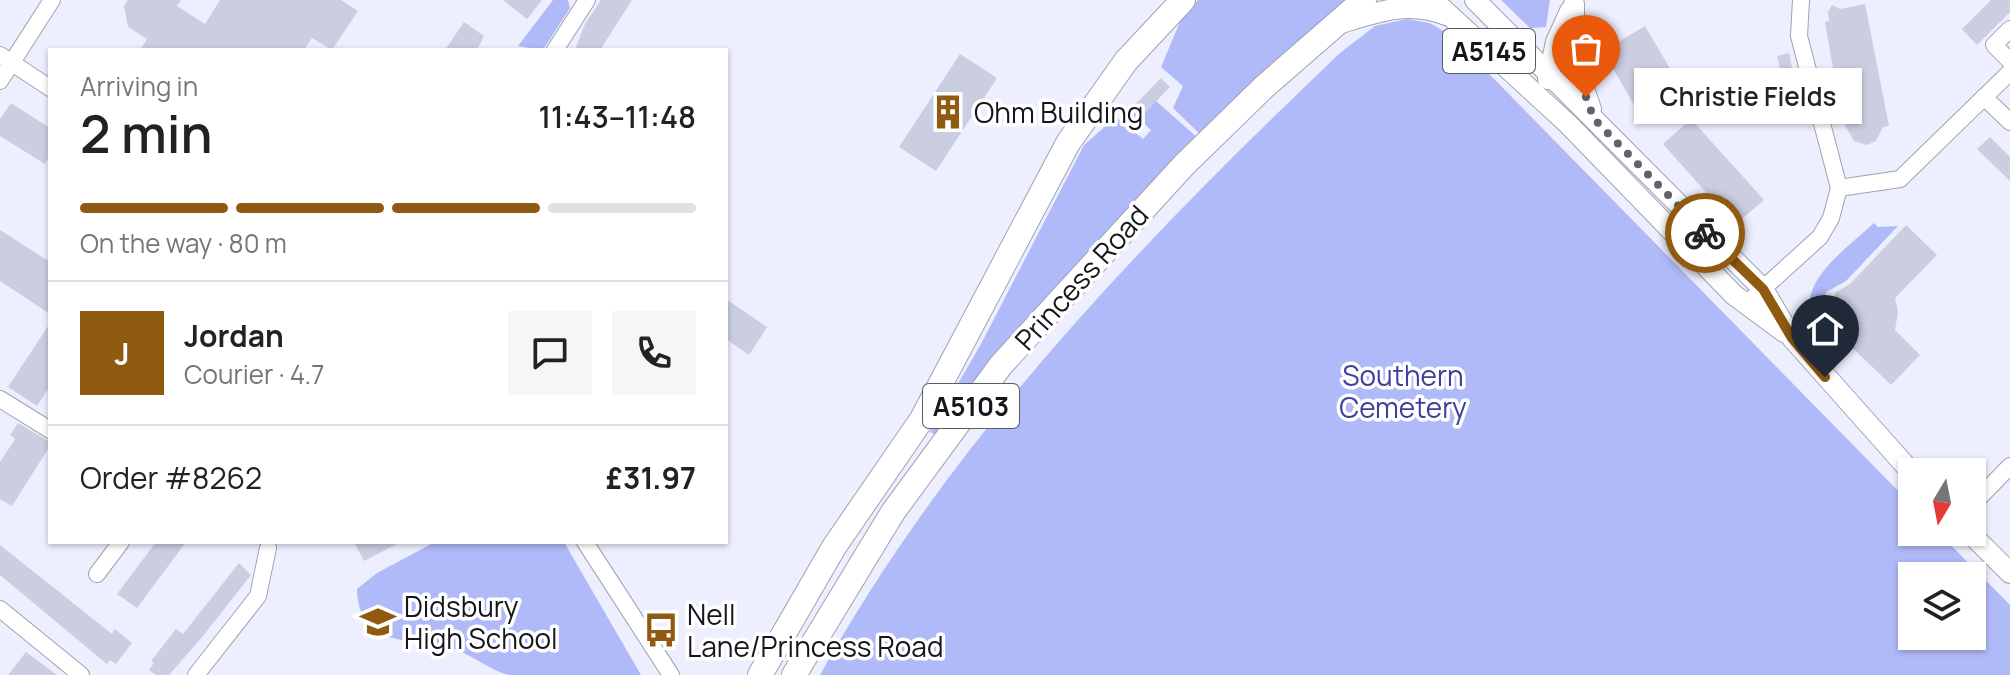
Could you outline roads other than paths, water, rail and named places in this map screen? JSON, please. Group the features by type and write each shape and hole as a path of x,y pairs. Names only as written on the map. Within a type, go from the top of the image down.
{"highway":[{"name":"Princess Road","path":"760,675 834,547 922,419 1068,143 1119,69 1183,0"},
{"name":"Princess Road","path":"794,675 893,512 1001,365 1184,165 1264,87 1364,0"}],"main road":[{"name":"A5145","path":"1433,0 1546,103 1745,305 1792,338"},
{"name":"A5145","path":"1475,0 1549,70 1763,289 1792,338 1899,458"},
{"name":"A5145","path":"1546,103 1556,42 1574,2"},
{"name":"A5145","path":"1574,2 1574,60 1594,119"},
{"name":"A5145","path":"1338,23 1407,6 1443,13 1462,26"},
{"path":"1983,546 2010,573"}],"street":[{"path":"0,81 6,59 52,0"},
{"path":"556,48 586,0"},
{"path":"1745,305 1820,237 1831,218 1839,188 1799,36 1801,0"},
{"path":"2010,29 1994,45 2010,61"},
{"path":"6,59 48,87"},
{"path":"1839,188 1900,179 2010,72"},
{"path":"1984,97 2010,122"},
{"path":"0,399 48,429"},
{"path":"1986,491 2010,466"},
{"path":"97,574 120,544"},
{"path":"586,544 671,675"},
{"path":"196,675 258,596 268,548"},
{"path":"0,609 81,675"}],"place":[{"name":"Christie Fields","path":"1586,97"},
{"name":"Ohm Building","path":"948,112"},
{"name":"Didsbury High School","path":"378,622"},
{"name":"Nell Lane/Princess Road","path":"661,630"}],"park label":[{"name":"Southern Cemetery","path":"1403,391"}]}
